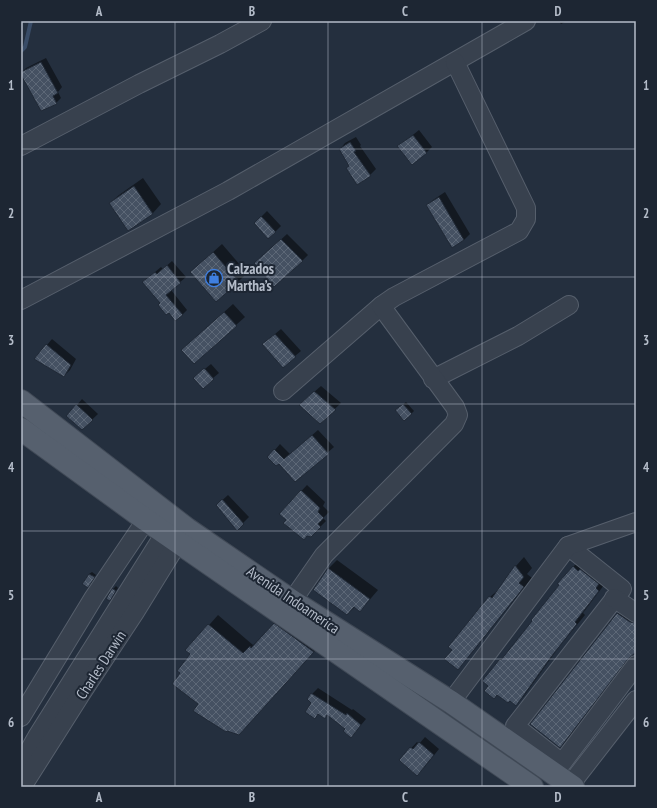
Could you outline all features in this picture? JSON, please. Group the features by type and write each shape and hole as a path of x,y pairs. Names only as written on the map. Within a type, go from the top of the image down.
{"main road":[{"name":"Avenida Indoamerica","path":"21,401 267,605 532,787"},
{"name":"Avenida Indoamerica","path":"21,429 146,520 176,531 292,601 452,702 571,786"}],"street":[{"path":"21,146 262,21"},
{"path":"21,300 228,191 526,21"},
{"path":"283,391 380,306 519,231 526,219 526,208 455,62"},
{"path":"433,379 518,336 569,305"},
{"path":"292,601 324,554 454,424 458,415 454,407 380,306"},
{"path":"21,717 94,597 146,520"},
{"path":"452,702 568,546 636,522"},
{"path":"21,764 145,563 176,531"},
{"name":"Charles Darwin","path":"22,787 135,612 176,531"},
{"path":"568,546 622,589 515,726 562,763 636,665"},
{"path":"126,551 145,563"},
{"path":"614,598 636,613"},
{"path":"571,786 636,700"}],"building":[{"path":"41,62 58,93 53,96 57,104 41,111 21,75 21,72"},
{"path":"413,135 427,153 412,165 397,146"},
{"path":"350,142 356,151 354,152 371,176 357,185 346,168 349,166 339,149"},
{"path":"134,186 153,214 128,231 109,203"},
{"path":"439,197 464,240 452,248 426,205"},
{"path":"261,216 276,232 268,239 254,223"},
{"path":"281,239 303,261 274,287 254,263"},
{"path":"213,252 239,282 216,302 190,272"},
{"path":"167,265 181,283 166,295 183,315 175,321 169,313 166,315 158,305 160,303 142,282 155,272 157,274"},
{"path":"224,312 237,326 194,364 181,350"},
{"path":"275,334 296,357 283,368 262,344"},
{"path":"46,344 71,365 64,377 34,359"},
{"path":"204,368 214,379 203,389 193,378"},
{"path":"314,391 336,410 320,424 299,405"},
{"path":"76,404 93,420 82,430 66,416"},
{"path":"403,404 412,414 404,421 395,410"},
{"path":"312,435 329,454 295,482 279,464 276,466 267,457 274,449 284,459"},
{"path":"301,490 320,508 318,512 324,518 318,524 321,527 311,537 307,536 304,540 283,523 286,520 279,514"},
{"path":"222,499 244,524 237,531 216,505"},
{"path":"515,565 524,577 519,583 524,587 458,670 444,659 452,650 448,647 489,596 492,598"},
{"path":"573,566 578,571 580,569 599,584 596,588 599,591 575,622 577,624 516,706 510,701 508,703 497,695 494,699 484,691 488,686 482,681 532,621 531,620 559,585 557,584"},
{"path":"328,568 370,599 360,612 354,607 347,615 313,590"},
{"path":"89,574 95,577 88,588 82,584"},
{"path":"112,588 116,591 110,601 106,599"},
{"path":"617,613 630,622 636,623 636,652 628,659 560,748 530,724"},
{"path":"274,623 314,652 239,735 226,732 193,711 198,704 172,684 180,673 177,671 190,654 185,650 208,624 243,653 250,646 251,648"},
{"path":"311,693 346,715 347,713 361,725 351,738 343,731 345,729 327,715 325,719 318,714 315,719 305,712 311,703 307,699"},
{"path":"419,742 434,755 417,776 399,760 410,747 413,749"}],"waterway":[{"path":"21,51 25,47 31,21"}],"place":[{"name":"Calzados Martha’s","path":"214,278"}]}
